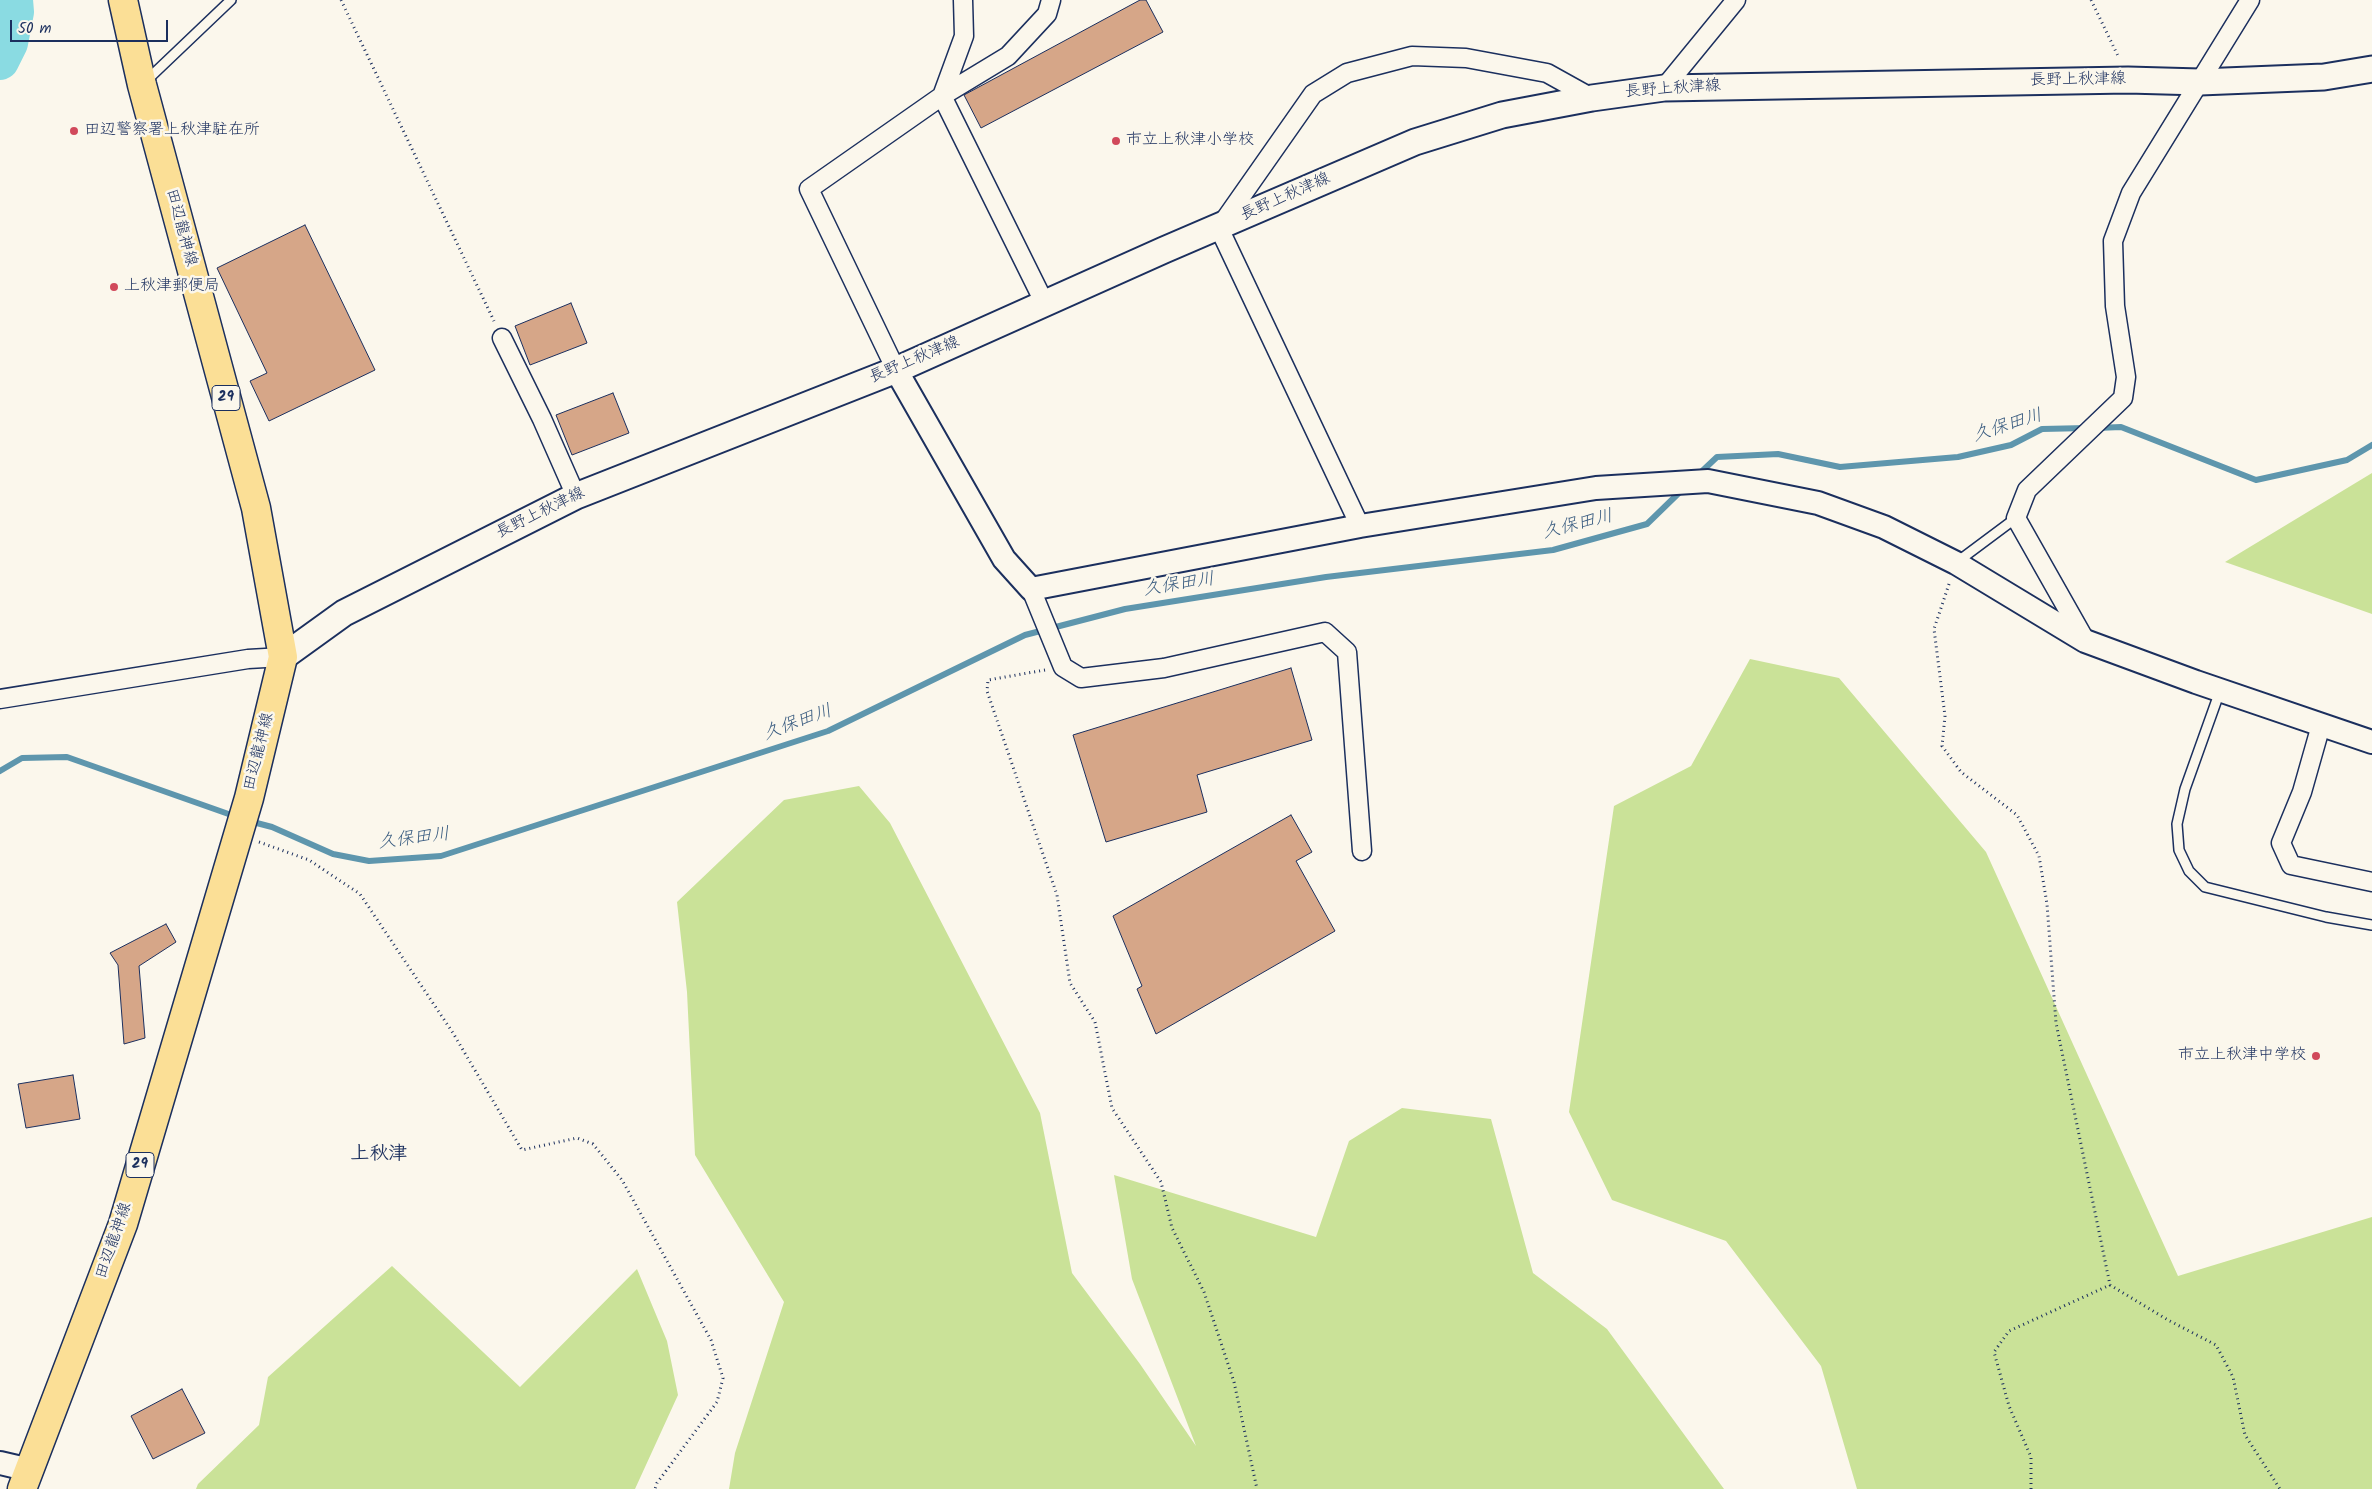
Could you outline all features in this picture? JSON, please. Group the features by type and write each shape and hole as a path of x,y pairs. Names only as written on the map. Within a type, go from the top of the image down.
{"main road":[{"name":"田辺龍神線","path":"26,1480 123,1224 249,798 283,657 256,508 142,85 123,0"},
{"name":"長野上秋津線","path":"283,657 344,613 576,496 896,370 1415,142 1502,115 1592,98 1664,88 2128,80 2200,82 2324,77 2372,69"}],"street":[{"path":"963,0 964,36 942,96 1046,304"},
{"path":"1051,0 1047,14 1008,56 942,96 809,189 896,370 1004,559 1031,589 1063,667 1081,678 1164,668 1325,632 1347,652 1362,851"},
{"path":"1664,88 1736,0"},
{"path":"2085,641 2016,518 2027,490 2123,398 2126,377 2115,306 2112,241 2131,193 2250,0"},
{"path":"1360,526 1219,228 1313,94 1347,73 1412,56 1466,58 1547,73 1592,98"},
{"path":"502,338 542,419 576,496"},
{"path":"1031,589 1360,526 1596,488 1708,481 1818,503 1884,527 1956,562 2085,641 2372,742"},
{"path":"0,699 248,659 283,657"},
{"path":"2321,725 2302,792 2281,843 2292,865 2372,882"},
{"path":"0,1463 26,1480"}],"lane":[{"path":"142,85 231,0"},
{"path":"1956,562 2016,518"},
{"path":"2220,690 2185,789 2177,824 2179,850 2190,870 2205,887 2326,917 2372,925"}],"path":[{"path":"341,0 502,338"},
{"path":"2091,0 2128,80"},
{"path":"1956,562 1934,629 1945,716 1942,746 1962,772 2017,815 2039,856 2047,904 2056,1023 2110,1285 2168,1320 2216,1345 2233,1377 2245,1435 2280,1489"},
{"path":"1063,667 988,680 987,691 1057,895 1070,983 1094,1022 1112,1108 1161,1182 1172,1228 1204,1292 1234,1382 1258,1489"},
{"path":"238,834 309,860 360,894 453,1033 522,1150 577,1138 594,1144 622,1180 711,1340 723,1378 717,1402 656,1483 655,1489"},
{"path":"2032,1489 2031,1457 2009,1406 1994,1352 2009,1331 2110,1285"}],"green space":[{"path":"2372,473 2372,614 2225,562"},
{"path":"1750,659 1839,678 1986,852 2178,1276 2372,1217 2372,1489 1857,1489 1821,1366 1726,1241 1612,1200 1569,1112 1614,806 1691,766"},
{"path":"859,786 890,823 1040,1113 1072,1273 1140,1364 1196,1446 1132,1279 1114,1175 1316,1237 1349,1141 1402,1108 1491,1119 1533,1273 1607,1329 1724,1489 729,1489 735,1453 784,1302 695,1155 687,992 677,902 784,800"},
{"path":"392,1266 520,1387 637,1269 667,1341 678,1395 635,1489 196,1489 198,1484 259,1425 268,1377"}],"building":[{"path":"1140,0 1146,0 1163,32 981,128 964,95"},
{"path":"305,225 375,370 269,421 250,381 267,373 217,268"},
{"path":"571,303 587,343 530,365 515,326"},
{"path":"613,393 629,433 572,455 556,415"},
{"path":"1291,668 1312,740 1197,775 1207,812 1106,842 1073,735"},
{"path":"1291,815 1312,852 1296,861 1335,931 1156,1034 1137,989 1142,986 1113,916"},
{"path":"166,924 176,942 139,966 145,1038 124,1044 118,965 110,953"},
{"path":"73,1075 80,1119 26,1128 18,1084"},
{"path":"182,1389 205,1433 153,1459 131,1416"}],"waterway":[{"path":"0,61 9,43 15,12 14,0"},
{"name":"久保田川","path":"2097,428 2121,427 2256,480 2347,460 2372,445"},
{"name":"久保田川","path":"1699,474 1717,457 1778,454 1840,467 1958,457 2011,445 2042,429 2087,428"},
{"name":"久保田川","path":"249,821 272,827 333,854 369,861 441,856 828,731 1025,635 1125,609 1326,577 1553,550 1647,524 1684,488"},
{"name":"久保田川","path":"0,771 22,758 67,757 237,817"}],"place":[{"name":"田辺警察署上秋津駐在所","path":"74,131"},
{"name":"市立上秋津小学校","path":"1116,141"},
{"name":"上秋津郵便局","path":"114,287"},
{"name":"市立上秋津中学校","path":"2316,1056"}],"district":[{"name":"上秋津","path":"379,1156"}]}
